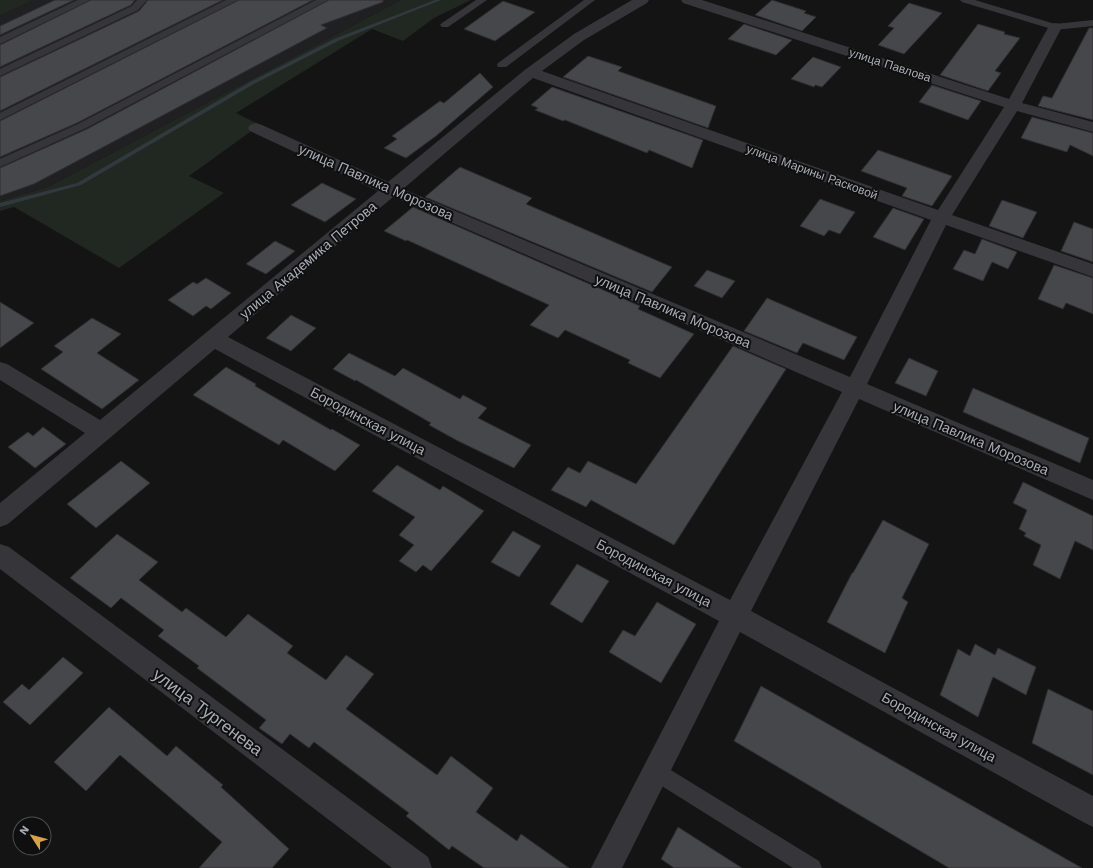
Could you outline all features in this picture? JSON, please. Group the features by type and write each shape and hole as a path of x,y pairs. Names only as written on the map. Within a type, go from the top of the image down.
{"street":[{"name":"улица Академика Петрова","path":"0,517 531,72 579,37 642,0"},
{"name":"улица Павлова","path":"688,0 1013,105 1093,127"},
{"path":"606,868 941,218 1013,105 1055,27"},
{"name":"улица Марины Расковой","path":"531,72 1093,271"},
{"name":"улица Павлика Морозова","path":"256,128 391,190 1093,490"},
{"name":"Бородинская улица","path":"214,339 735,616 1093,812"},
{"path":"0,370 102,432"},
{"name":"улица Тургенева","path":"0,555 417,868"}],"lane":[{"path":"0,40 85,0"},
{"path":"0,74 135,8 142,0"},
{"path":"0,117 233,0"},
{"path":"0,163 82,126 323,0"},
{"path":"445,25 482,0"},
{"path":"502,65 590,0"},
{"path":"965,0 1055,27 1093,23"},
{"path":"656,771 812,868"}],"shaded area":[{"path":"0,0 33,0 0,16"},
{"path":"33,0 401,0 48,187 0,201 0,16"},
{"path":"401,0 471,0 434,18 403,41 372,29 236,113 260,125 189,176 224,193 119,268 14,207 0,211 0,201 48,187"}],"building":[{"path":"55,0 74,0 0,35 0,26"},
{"path":"91,0 135,0 131,5 0,67 0,45"},
{"path":"148,0 223,0 0,111 0,77 139,11"},
{"path":"239,0 313,0 77,123 0,157 0,121"},
{"path":"329,0 383,0 383,2 321,25 327,28 34,184 0,196 0,168 87,129"},
{"path":"772,0 806,11 804,13 816,17 802,31 755,15"},
{"path":"503,1 535,12 495,41 464,29"},
{"path":"909,3 942,13 904,54 878,45 894,28 888,26"},
{"path":"744,24 792,40 776,55 728,39"},
{"path":"978,24 1005,32 1004,34 1020,38 995,71 1001,73 988,91 940,75"},
{"path":"1089,28 1093,28 1093,120 1038,106 1043,96 1052,98"},
{"path":"588,56 622,67 618,71 716,106 708,128 563,77"},
{"path":"813,57 841,67 822,87 815,85 814,87 791,79"},
{"path":"480,73 493,87 436,136 406,158 384,148 397,139 392,136 440,101 444,103"},
{"path":"932,85 981,101 968,120 919,102"},
{"path":"552,87 703,140 692,168 649,150 647,153 565,120 563,121 535,110 538,108 531,105"},
{"path":"1032,117 1093,133 1093,156 1070,145 1067,152 1021,138"},
{"path":"878,150 952,176 932,206 902,196 907,188 861,171"},
{"path":"460,167 532,198 526,204 672,267 652,292 425,197"},
{"path":"322,183 356,199 325,222 291,205"},
{"path":"820,199 855,212 840,234 829,230 824,236 800,226"},
{"path":"1002,200 1037,212 1023,238 989,226"},
{"path":"413,207 640,306 638,309 694,334 660,378 628,363 630,360 565,330 558,338 530,325 549,305 384,231"},
{"path":"893,208 924,219 905,250 873,237"},
{"path":"1074,222 1093,229 1093,262 1061,251"},
{"path":"982,239 1017,252 1008,269 992,262 983,281 953,269 964,250 975,254"},
{"path":"275,241 295,251 266,274 246,264"},
{"path":"1054,265 1093,278 1093,314 1066,303 1063,309 1038,299"},
{"path":"707,270 735,281 722,298 694,286"},
{"path":"206,278 231,293 211,309 206,306 193,316 168,300 193,282 197,284"},
{"path":"767,298 857,337 844,360 803,343 797,353 744,331"},
{"path":"0,302 34,323 0,348"},
{"path":"291,315 316,328 291,351 266,338"},
{"path":"92,318 121,334 97,353 139,380 102,409 41,369 63,352 54,346"},
{"path":"733,346 786,369 674,545 591,500 586,507 551,490 568,467 580,473 588,461 636,484"},
{"path":"349,353 395,376 403,368 460,399 463,395 487,408 478,418 531,445 514,468 458,441 429,425 431,423 356,380 355,381 333,369"},
{"path":"909,358 938,371 926,396 895,383"},
{"path":"226,367 256,384 255,386 360,445 335,471 283,440 279,445 193,395"},
{"path":"973,388 1089,438 1080,463 963,412"},
{"path":"43,427 66,444 35,468 8,447 28,432 33,436"},
{"path":"121,461 150,483 96,528 67,504"},
{"path":"397,465 440,490 443,486 484,511 431,571 423,565 416,572 399,561 414,545 399,535 415,517 372,491"},
{"path":"1023,482 1093,516 1093,550 1075,541 1060,579 1033,565 1041,545 1024,536 1026,533 1019,529 1027,510 1013,503"},
{"path":"883,520 929,544 902,598 908,602 885,653 827,622 852,573"},
{"path":"513,531 541,546 519,577 491,562"},
{"path":"117,534 158,562 139,580 182,612 186,608 226,637 248,614 293,646 287,653 326,680 346,655 374,674 346,709 437,775 451,756 493,788 476,812 517,841 521,834 569,868 484,868 452,846 449,850 406,816 409,813 314,742 309,748 290,734 282,744 259,728 266,720 197,668 199,666 158,636 164,630 121,598 111,608 70,578"},
{"path":"577,564 609,581 582,623 550,604"},
{"path":"657,602 696,624 661,683 609,652 623,630 635,636"},
{"path":"975,644 995,655 998,648 1036,667 1026,695 993,677 978,717 940,695 958,649 970,656"},
{"path":"63,657 83,673 30,725 3,702 22,684 29,690"},
{"path":"761,686 1082,868 949,868 734,741"},
{"path":"1048,689 1093,711 1093,775 1032,743"},
{"path":"109,707 167,756 176,746 223,785 221,787 289,849 272,868 199,868 222,842 120,755 86,791 54,762"},
{"path":"678,827 742,868 674,868 661,859"}],"waterway":[{"path":"0,205 79,184 252,83 336,40 439,0"}]}
